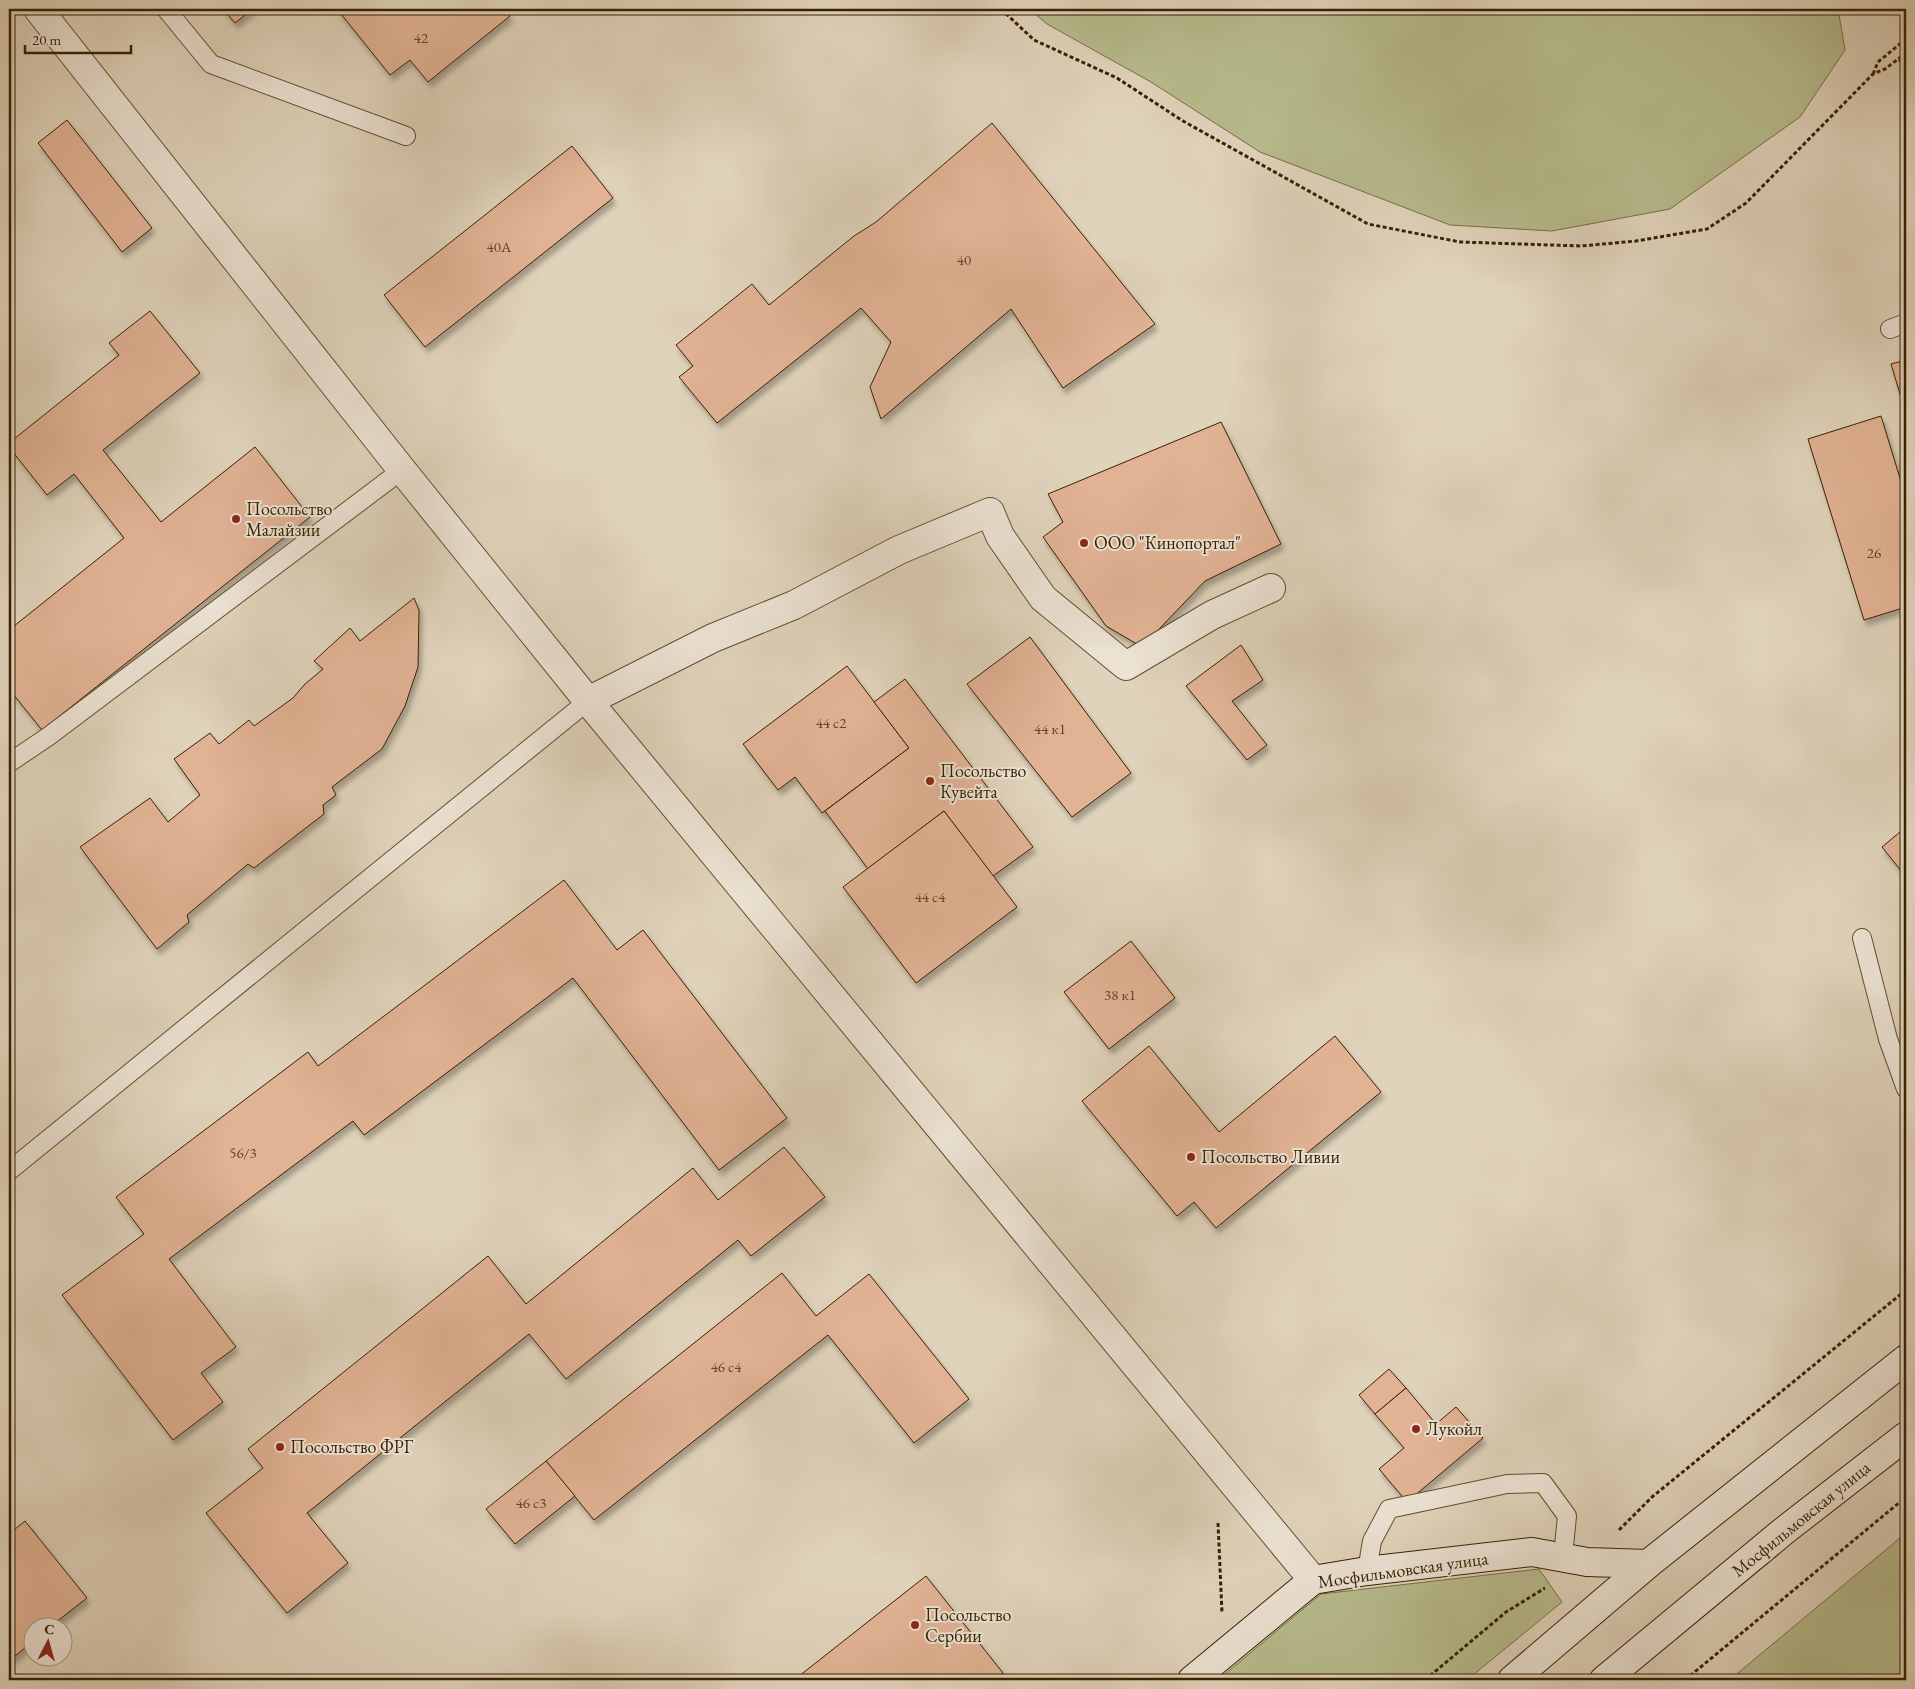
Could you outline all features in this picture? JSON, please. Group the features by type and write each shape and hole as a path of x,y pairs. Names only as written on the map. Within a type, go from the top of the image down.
{"street":[{"path":"38,9 402,470 588,701 1313,1580"},
{"path":"588,701 713,638 794,605 899,550 990,512 1000,536 1043,598 1126,666 1212,615 1271,588"},
{"path":"1512,1680 1648,1564 1906,1359"},
{"name":"Мосфильмовская улица","path":"1604,1680 1785,1530 1906,1436"},
{"name":"Мосфильмовская улица","path":"1192,1680 1313,1580 1367,1571 1532,1552 1575,1559 1648,1564"}],"lane":[{"path":"166,9 211,64 406,136"},
{"path":"9,763 49,736 402,470"},
{"path":"9,1171 588,701"},
{"path":"1862,938 1888,1039 1906,1089"},
{"path":"1367,1571 1372,1541 1389,1510 1507,1484 1543,1483 1567,1516 1575,1559"}],"path":[{"path":"1001,9 1034,40 1118,78 1183,121 1368,224 1460,242 1581,246 1636,241 1707,229 1746,203 1873,74 1878,62 1906,40"},
{"path":"1873,74 1885,69 1906,53"},
{"path":"1899,59 1906,68"},
{"path":"1426,1680 1506,1612 1575,1559 1906,1290"},
{"path":"1685,1680 1906,1497"},
{"path":"1218,1523 1222,1627 1227,1651"}],"green space":[{"path":"1029,9 1838,9 1845,50 1800,117 1670,209 1552,231 1450,225 1260,152 1151,82 1047,24"},
{"path":"1906,1533 1906,1680 1731,1680 1738,1673"},
{"path":"1539,1569 1562,1602 1467,1680 1218,1680 1321,1594"}],"building":[{"path":"223,9 253,9 235,23"},
{"path":"337,9 504,9 510,16 428,82 410,60 390,75"},
{"path":"67,120 152,228 122,252 38,143"},
{"path":"992,123 1155,324 1063,388 1011,309 881,419 870,387 891,342 861,308 717,423 679,377 693,366 676,345 752,284 769,305 854,236 876,222"},
{"path":"572,146 613,198 425,347 384,295"},
{"name":"Посольство Малайзии","path":"150,311 200,373 103,450 161,522 255,447 310,517 42,730 9,689 9,630 124,538 74,474 47,495 9,447 9,443 119,355 109,343"},
{"path":"1906,360 1906,414 1891,364"},
{"path":"1881,416 1906,498 1906,607 1864,620 1808,439"},
{"path":"1221,422 1281,544 1205,581 1142,647 1106,626 1043,537 1063,522 1048,494"},
{"path":"414,598 419,610 418,667 405,706 382,749 332,787 336,795 323,805 324,814 254,868 248,864 187,915 189,922 157,949 80,847 150,798 168,822 200,795 174,759 210,733 219,744 249,720 254,726 293,698 305,684 323,669 314,661 350,628 360,641"},
{"path":"1030,637 1131,773 1072,817 967,684"},
{"path":"1241,645 1263,680 1232,701 1267,745 1247,760 1186,686"},
{"path":"847,666 909,748 822,813 795,777 778,790 743,744"},
{"path":"905,679 1033,847 993,876 944,811 868,869 825,811 909,748 874,702"},
{"path":"944,811 1017,907 916,983 843,887"},
{"path":"1906,827 1906,877 1882,847"},
{"path":"564,880 617,950 643,930 787,1118 719,1170 573,978 364,1135 353,1121 169,1259 236,1347 201,1373 223,1402 173,1440 62,1295 144,1234 116,1197 308,1052 318,1066"},
{"path":"1131,941 1175,998 1109,1049 1064,992"},
{"path":"1335,1036 1381,1092 1216,1228 1194,1202 1177,1216 1082,1101 1149,1046 1219,1132"},
{"path":"784,1147 825,1197 751,1256 738,1240 566,1379 529,1334 307,1513 348,1563 287,1613 206,1513 263,1468 248,1449 488,1256 526,1304 693,1168 718,1200"},
{"path":"782,1273 816,1316 869,1274 969,1399 914,1443 828,1335 594,1520 546,1461"},
{"path":"1389,1369 1406,1388 1375,1414 1359,1395"},
{"path":"1406,1388 1436,1424 1456,1407 1483,1438 1407,1502 1379,1469 1404,1448 1375,1414"},
{"path":"546,1461 575,1496 515,1544 486,1509"},
{"path":"25,1521 87,1598 64,1616 22,1616 22,1650 9,1661 9,1534"},
{"name":"Посольство Сербии","path":"926,1576 1003,1673 994,1680 794,1680"}],"place":[{"name":"Посольство Малайзии","path":"236,519"},
{"name":"ООО \"Кинопортал\"","path":"1084,543"},
{"name":"Посольство Кувейта","path":"930,781"},
{"name":"Посольство Ливии","path":"1191,1157"},
{"name":"Лукойл","path":"1416,1429"},
{"name":"Посольство ФРГ","path":"280,1447"},
{"name":"Посольство Сербии","path":"915,1625"}]}
